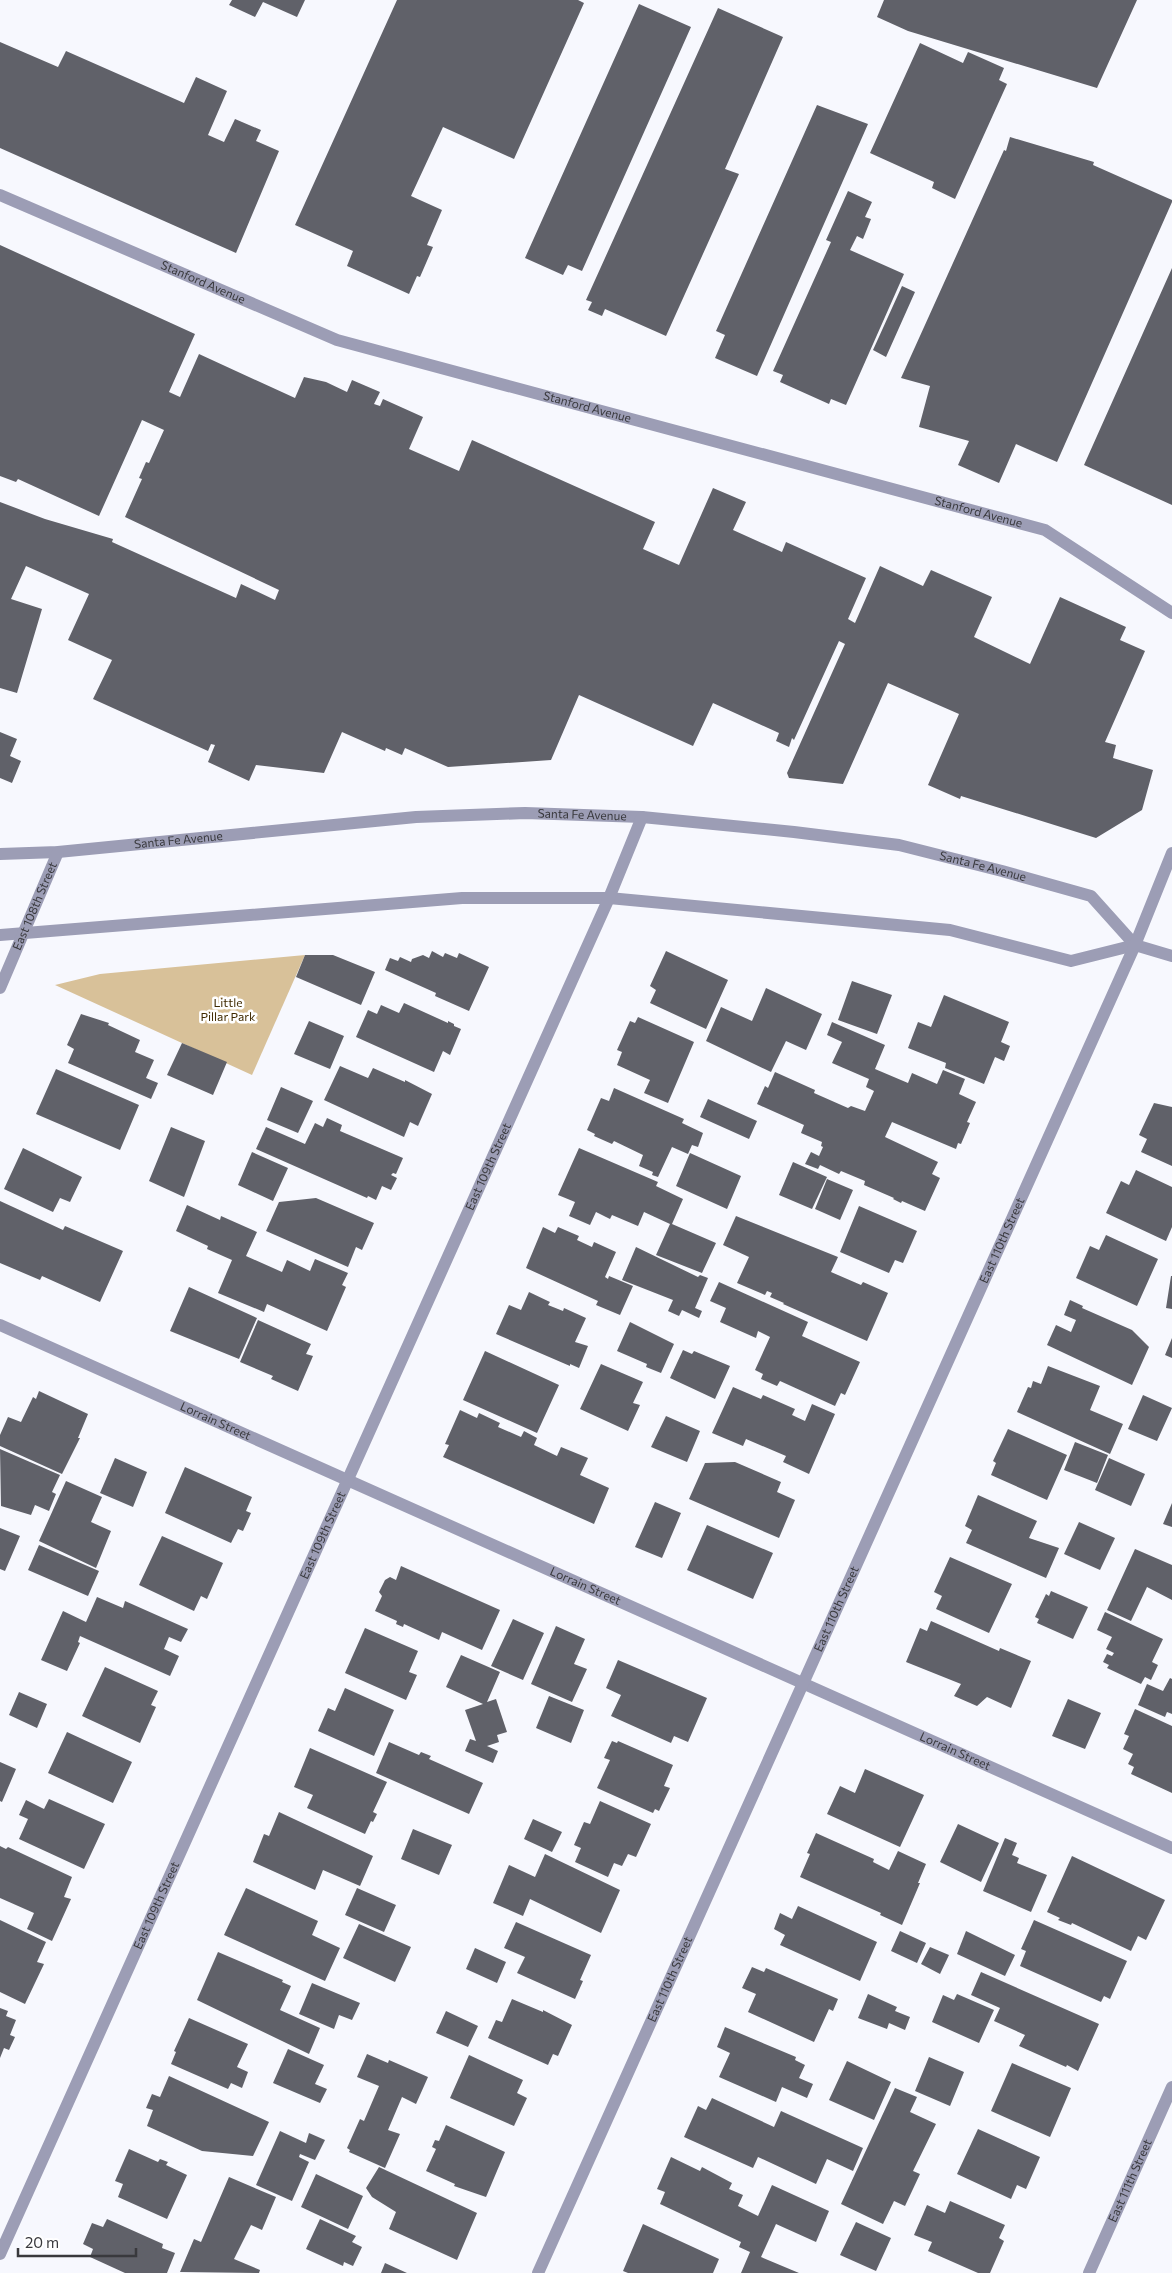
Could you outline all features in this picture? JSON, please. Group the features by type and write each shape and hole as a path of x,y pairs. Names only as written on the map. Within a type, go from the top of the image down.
{"street":[{"name":"Stanford Avenue","path":"0,195 337,340 1045,530 1172,613"},
{"name":"Santa Fe Avenue","path":"0,854 58,852 416,817 525,813 642,817 794,832 899,846 1002,871 1091,896 1135,945"},
{"name":"East 109th Street","path":"0,2254 349,1481 609,898 642,817"},
{"name":"East 108th Street","path":"0,988 58,852"},
{"path":"1135,945 1172,853"},
{"path":"0,935 462,898 609,898 950,930 1071,961 1135,945 1172,956"},
{"name":"East 110th Street","path":"538,2273 1135,945"},
{"name":"Lorrain Street","path":"0,1324 1172,1848"},
{"name":"East 111th Street","path":"1089,2273 1172,2087"}],"green space":[{"name":"Little Pillar Park","path":"305,955 252,1075 55,985 100,974"}],"building":[{"path":"232,0 305,0 297,17 263,2 255,17 229,5"},
{"path":"397,0 578,0 584,3 514,159 443,127 411,196 442,210 427,245 433,247 420,277 417,276 409,294 347,266 353,251 295,225"},
{"path":"884,0 1137,0 1097,88 908,31 877,17"},
{"path":"639,4 691,27 582,271 568,265 563,275 525,258"},
{"path":"718,8 783,37 725,169 739,174 666,336 605,309 602,316 588,310 592,302 586,300"},
{"path":"0,42 58,67 66,51 184,103 196,77 227,91 208,135 224,142 235,119 261,130 256,141 279,151 236,253 0,148"},
{"path":"920,43 963,63 968,52 1004,68 999,80 1007,84 955,199 932,188 934,182 870,153"},
{"path":"817,105 868,124 757,376 715,358 725,335 716,331"},
{"path":"1010,137 1094,162 1093,165 1172,200 1172,202 1057,462 1016,444 999,483 958,465 969,441 919,427 930,386 901,378 1004,150 1006,151"},
{"path":"848,191 872,202 865,217 871,219 863,239 857,236 850,250 904,274 846,405 831,399 829,404 780,382 783,375 773,371 831,242 826,240"},
{"path":"0,245 195,334 169,392 180,397 199,354 295,398 304,377 326,382 347,392 352,380 380,392 374,404 380,406 383,399 423,417 409,449 459,471 472,440 655,522 643,549 679,565 713,488 746,502 733,530 782,552 786,542 866,578 848,619 855,623 880,566 923,586 931,570 992,597 974,637 1030,664 1060,597 1126,627 1120,640 1145,651 1105,742 1116,745 1113,758 1153,770 1142,810 1096,838 961,796 960,799 928,785 959,714 888,683 843,784 789,778 787,773 845,644 839,641 794,740 792,738 789,747 776,741 779,733 713,703 693,746 579,695 551,760 448,767 405,748 402,755 386,748 385,751 342,732 324,773 256,765 249,781 208,762 215,745 211,744 208,751 93,699 112,660 68,640 89,594 26,566 11,599 42,609 17,693 0,688 0,502 45,519 113,539 112,542 236,598 241,584 275,600 279,590 125,517 142,479 139,478 146,462 149,463 164,430 142,420 99,516 18,479 16,482 0,476"},
{"path":"1172,268 1172,505 1084,465"},
{"path":"902,286 915,292 886,357 873,350"},
{"path":"0,732 17,739 10,756 21,761 12,783 0,778"},
{"path":"432,951 443,957 445,953 457,958 459,953 489,967 469,1011 435,996 436,993 385,970 390,958 398,961 400,957 411,962 412,959 423,955 429,958"},
{"path":"666,951 728,980 706,1029 650,1003 656,990 650,986"},
{"path":"305,955 333,955 375,972 361,1005 296,977"},
{"path":"852,981 892,995 877,1034 838,1020"},
{"path":"766,988 822,1014 806,1050 786,1041 771,1072 706,1041 721,1007 752,1021"},
{"path":"944,995 1009,1022 1001,1042 1010,1046 1004,1061 995,1057 984,1084 945,1068 946,1063 908,1048 918,1022 931,1027"},
{"path":"404,1003 448,1023 448,1021 461,1029 450,1055 443,1051 434,1072 356,1037 368,1010 377,1014 381,1005 399,1013"},
{"path":"81,1014 109,1023 108,1025 140,1040 135,1052 154,1060 146,1078 158,1083 151,1099 68,1063 74,1049 67,1045"},
{"path":"638,1017 694,1042 668,1103 644,1093 650,1080 617,1065 622,1052 617,1050 630,1021 635,1023"},
{"path":"309,1021 344,1036 330,1069 294,1054"},
{"path":"832,1022 885,1045 875,1069 908,1083 912,1073 937,1084 943,1070 965,1079 959,1094 976,1102 967,1122 970,1123 961,1144 958,1143 956,1149 892,1122 885,1137 938,1162 932,1174 940,1178 925,1211 902,1201 901,1203 864,1185 865,1181 841,1171 839,1174 820,1165 818,1169 805,1164 811,1152 819,1156 823,1147 821,1146 822,1142 801,1133 804,1125 757,1104 765,1086 768,1088 775,1072 815,1090 814,1093 848,1108 851,1106 865,1111 874,1091 866,1087 869,1079 832,1063 842,1042 827,1035"},
{"path":"182,1043 227,1062 213,1095 167,1075"},
{"path":"340,1066 368,1078 373,1068 405,1082 405,1080 432,1094 418,1126 410,1122 404,1137 324,1100"},
{"path":"56,1069 139,1105 120,1150 36,1114"},
{"path":"281,1087 313,1101 298,1133 267,1120"},
{"path":"614,1088 684,1119 682,1123 703,1133 698,1147 692,1145 688,1154 672,1147 658,1177 652,1175 653,1172 639,1166 643,1155 614,1141 612,1144 594,1136 595,1134 587,1130 601,1098 609,1101"},
{"path":"708,1099 757,1121 749,1139 700,1117"},
{"path":"1154,1103 1172,1107 1172,1166 1141,1152 1147,1139 1139,1135"},
{"path":"327,1118 342,1125 340,1131 403,1158 396,1174 393,1173 391,1175 397,1178 391,1190 382,1186 376,1200 368,1196 367,1198 256,1149 266,1127 305,1144 315,1123 323,1127"},
{"path":"171,1127 205,1141 184,1197 149,1181"},
{"path":"23,1148 82,1177 70,1202 60,1198 53,1212 4,1189"},
{"path":"579,1148 658,1182 656,1186 683,1199 672,1224 716,1243 702,1273 656,1255 670,1224 644,1212 638,1226 612,1215 610,1219 596,1212 590,1225 569,1216 575,1202 558,1195"},
{"path":"252,1152 288,1168 273,1201 238,1185"},
{"path":"690,1153 741,1176 727,1209 676,1186"},
{"path":"793,1162 827,1177 812,1209 779,1195"},
{"path":"1136,1170 1172,1187 1172,1227 1166,1241 1106,1213 1121,1181 1129,1185"},
{"path":"827,1179 853,1190 840,1220 815,1209"},
{"path":"316,1198 374,1223 362,1250 356,1247 348,1267 266,1231 279,1202"},
{"path":"0,1201 63,1230 65,1226 123,1251 100,1302 42,1276 40,1280 0,1263"},
{"path":"187,1205 220,1220 221,1216 257,1232 246,1256 282,1272 287,1260 310,1271 315,1259 348,1273 342,1285 346,1287 327,1331 267,1304 264,1312 218,1293 232,1260 207,1249 208,1246 176,1231"},
{"path":"859,1206 917,1231 903,1263 895,1260 889,1273 840,1252"},
{"path":"736,1216 838,1257 831,1272 861,1285 863,1282 888,1293 867,1341 783,1304 770,1297 772,1293 767,1291 765,1295 737,1283 749,1257 723,1245"},
{"path":"543,1227 555,1233 558,1227 579,1236 577,1240 592,1247 594,1242 616,1252 605,1277 608,1279 609,1276 633,1286 620,1315 596,1305 598,1301 526,1268"},
{"path":"1106,1235 1158,1259 1137,1306 1076,1278 1090,1246 1099,1250"},
{"path":"636,1247 698,1277 700,1275 708,1278 695,1308 702,1311 699,1318 682,1310 679,1316 668,1311 673,1300 622,1280"},
{"path":"1172,1276 1172,1309 1166,1308"},
{"path":"719,1282 808,1322 802,1336 860,1362 845,1395 841,1393 835,1406 780,1381 777,1386 761,1379 763,1374 755,1370 770,1337 758,1331 756,1338 720,1322 726,1308 710,1301"},
{"path":"189,1287 257,1318 239,1359 170,1331"},
{"path":"529,1292 550,1302 548,1305 563,1311 564,1308 586,1318 575,1342 588,1346 579,1368 570,1364 570,1366 496,1334 509,1305 521,1310"},
{"path":"1070,1300 1083,1306 1082,1308 1132,1330 1149,1347 1132,1385 1047,1345 1056,1325 1071,1332 1076,1320 1064,1315"},
{"path":"258,1320 311,1344 306,1354 313,1356 298,1391 271,1379 273,1376 240,1362"},
{"path":"630,1322 674,1344 661,1373 646,1367 647,1364 617,1351"},
{"path":"1172,1338 1172,1358 1165,1355"},
{"path":"683,1350 692,1354 694,1351 730,1366 715,1399 670,1378"},
{"path":"485,1351 559,1385 537,1433 463,1400"},
{"path":"601,1364 643,1382 633,1403 640,1405 628,1431 580,1409"},
{"path":"1048,1366 1100,1386 1090,1410 1123,1424 1110,1454 1017,1412 1028,1387 1031,1388 1033,1381 1041,1384"},
{"path":"733,1387 761,1399 763,1395 795,1409 792,1415 805,1421 812,1404 835,1414 809,1474 783,1462 786,1456 746,1439 743,1446 712,1433"},
{"path":"39,1391 88,1414 78,1438 80,1438 62,1474 0,1446 0,1435 8,1417 21,1422 33,1397 36,1399"},
{"path":"1143,1395 1172,1408 1157,1441 1128,1429"},
{"path":"460,1410 477,1418 479,1413 500,1423 498,1427 521,1437 524,1431 537,1438 534,1445 557,1456 561,1447 588,1458 580,1475 609,1488 594,1524 443,1457 449,1445 445,1444"},
{"path":"666,1416 700,1431 687,1462 651,1447"},
{"path":"1008,1429 1067,1455 1047,1500 991,1475 996,1463 993,1461"},
{"path":"1075,1442 1108,1455 1097,1483 1064,1470"},
{"path":"0,1449 60,1475 52,1492 56,1494 49,1511 35,1505 31,1515 1,1506"},
{"path":"115,1458 147,1472 133,1507 100,1493"},
{"path":"1109,1458 1145,1474 1131,1506 1095,1490"},
{"path":"735,1462 781,1482 777,1492 795,1500 779,1538 689,1499 705,1463"},
{"path":"185,1467 252,1497 246,1511 251,1513 243,1531 238,1529 231,1543 165,1513"},
{"path":"66,1481 102,1497 91,1522 111,1531 96,1568 39,1541"},
{"path":"978,1495 1037,1521 1029,1538 1059,1548 1046,1578 966,1543 972,1530 965,1526"},
{"path":"655,1502 681,1513 662,1558 635,1547"},
{"path":"1172,1503 1172,1527 1163,1524"},
{"path":"1079,1522 1115,1538 1100,1570 1064,1554"},
{"path":"707,1525 773,1553 753,1599 687,1570"},
{"path":"0,1528 20,1536 5,1571 0,1569"},
{"path":"162,1536 223,1563 207,1599 201,1596 194,1611 139,1585"},
{"path":"39,1545 99,1571 88,1596 28,1570"},
{"path":"1135,1549 1172,1565 1172,1600 1147,1587 1131,1621 1107,1610"},
{"path":"950,1557 1012,1584 989,1633 936,1609 942,1596 934,1592"},
{"path":"401,1566 500,1610 482,1650 442,1632 439,1640 404,1624 403,1627 396,1624 397,1621 375,1611 382,1596 379,1592 385,1580 390,1577 396,1580"},
{"path":"1051,1591 1088,1607 1073,1639 1037,1623 1039,1619 1035,1617 1046,1594 1049,1596"},
{"path":"97,1597 123,1608 125,1601 188,1629 181,1642 169,1637 164,1649 179,1656 170,1676 80,1636 78,1642 80,1643 67,1671 41,1660 63,1611 86,1622"},
{"path":"1105,1612 1163,1639 1152,1662 1158,1665 1151,1680 1145,1677 1141,1684 1107,1668 1109,1665 1103,1662 1107,1654 1112,1656 1114,1653 1106,1649 1112,1637 1097,1630"},
{"path":"513,1619 544,1633 523,1680 491,1666"},
{"path":"931,1621 999,1651 1000,1648 1031,1661 1011,1708 987,1697 977,1706 954,1696 961,1684 906,1662 920,1628 927,1631"},
{"path":"556,1626 585,1639 574,1664 587,1669 572,1702 531,1684"},
{"path":"365,1628 418,1651 409,1672 417,1675 406,1700 345,1673"},
{"path":"461,1655 500,1672 487,1702 496,1699 507,1732 497,1735 499,1742 487,1746 498,1751 493,1763 465,1751 470,1739 476,1741 465,1710 483,1704 446,1687"},
{"path":"618,1660 707,1698 688,1742 674,1736 671,1743 611,1716 621,1695 606,1688"},
{"path":"105,1667 158,1691 151,1705 156,1707 140,1743 82,1716"},
{"path":"1170,1678 1172,1679 1172,1714 1167,1712 1165,1717 1138,1705 1147,1684 1163,1691"},
{"path":"345,1688 394,1710 374,1756 318,1731 328,1708 335,1711"},
{"path":"19,1692 47,1704 37,1728 9,1715"},
{"path":"549,1696 584,1710 571,1743 536,1728"},
{"path":"1068,1699 1101,1713 1085,1749 1052,1736"},
{"path":"1135,1709 1172,1726 1172,1793 1131,1774 1134,1767 1128,1764 1133,1754 1123,1749 1129,1736 1124,1734"},
{"path":"67,1732 132,1762 113,1803 48,1773"},
{"path":"612,1741 617,1743 618,1741 673,1765 664,1786 670,1788 659,1811 655,1809 653,1813 597,1788 610,1760 604,1758"},
{"path":"389,1742 419,1755 421,1752 431,1756 429,1759 483,1783 469,1814 376,1773"},
{"path":"310,1748 387,1782 373,1812 377,1814 373,1822 371,1821 365,1834 307,1808 313,1795 294,1787"},
{"path":"0,1762 16,1769 2,1802 0,1801"},
{"path":"865,1769 924,1795 900,1847 827,1814 840,1786 855,1793"},
{"path":"49,1799 105,1824 84,1869 19,1839 28,1819 19,1815 26,1800 44,1809"},
{"path":"600,1801 651,1824 636,1857 628,1854 622,1866 614,1863 608,1877 575,1862 581,1848 574,1845 584,1822 590,1824"},
{"path":"279,1812 373,1856 360,1886 323,1870 315,1890 253,1862 264,1834 269,1836"},
{"path":"533,1819 562,1832 552,1852 524,1839"},
{"path":"958,1824 999,1843 981,1882 940,1862"},
{"path":"413,1829 452,1845 439,1875 401,1859"},
{"path":"816,1833 874,1859 873,1862 889,1870 898,1851 926,1864 902,1925 880,1915 881,1913 800,1877 810,1854 807,1853"},
{"path":"1005,1838 1017,1843 1012,1855 1019,1858 1017,1863 1047,1875 1031,1912 983,1891"},
{"path":"0,1846 6,1849 8,1847 72,1877 64,1897 71,1899 52,1941 27,1929 34,1913 0,1898"},
{"path":"545,1854 620,1890 601,1933 530,1899 523,1916 493,1903 509,1865 535,1877"},
{"path":"1072,1856 1165,1900 1146,1940 1138,1936 1131,1951 1072,1923 1071,1925 1058,1920 1060,1918 1047,1912"},
{"path":"246,1888 318,1921 312,1935 340,1948 325,1981 224,1935"},
{"path":"357,1888 396,1905 384,1932 345,1915"},
{"path":"798,1906 877,1942 860,1981 780,1945 785,1935 774,1929 780,1913 792,1919"},
{"path":"0,1920 46,1942 37,1962 44,1964 25,2004 0,1992"},
{"path":"1034,1920 1127,1961 1110,1999 1104,1996 1101,2002 1020,1966 1026,1951 1021,1949"},
{"path":"516,1922 591,1955 580,1980 583,1981 575,1999 517,1973 525,1957 504,1948"},
{"path":"359,1924 411,1947 395,1982 343,1958"},
{"path":"900,1931 926,1943 917,1963 891,1951"},
{"path":"966,1931 1015,1955 1005,1976 957,1954"},
{"path":"930,1947 949,1955 940,1974 921,1964"},
{"path":"475,1948 506,1962 497,1983 466,1969"},
{"path":"218,1952 283,1980 282,1982 291,1986 280,2010 320,2028 309,2054 197,2000"},
{"path":"752,1967 764,1972 766,1968 838,1999 833,2011 829,2009 814,2042 748,2012 756,1994 742,1988"},
{"path":"981,1972 1099,2024 1078,2071 1019,2046 1025,2035 994,2021 1000,2008 971,1995"},
{"path":"312,1983 360,2003 352,2020 339,2015 334,2029 299,2014"},
{"path":"868,1994 897,2007 895,2011 910,2017 905,2030 889,2023 887,2029 858,2018"},
{"path":"957,1994 994,2010 979,2043 932,2022 943,1995 954,2000"},
{"path":"512,1999 543,2012 543,2010 572,2025 558,2056 553,2054 548,2065 488,2038 496,2020 502,2022"},
{"path":"0,2008 8,2011 6,2016 16,2020 10,2035 15,2037 9,2050 4,2048 0,2058"},
{"path":"446,2011 478,2026 468,2047 436,2033"},
{"path":"189,2018 248,2044 237,2067 248,2072 242,2088 231,2083 228,2089 171,2064 176,2052 174,2051"},
{"path":"725,2027 796,2057 795,2060 805,2065 799,2078 813,2084 807,2098 782,2087 776,2102 719,2077 730,2053 717,2047"},
{"path":"288,2049 324,2065 315,2084 327,2089 320,2103 273,2083"},
{"path":"367,2054 388,2063 389,2060 428,2077 416,2104 402,2097 388,2130 400,2134 385,2168 349,2152 350,2150 347,2148 360,2119 364,2121 379,2086 357,2077"},
{"path":"469,2055 523,2080 517,2093 527,2098 514,2126 450,2098"},
{"path":"929,2057 964,2072 950,2106 915,2091"},
{"path":"847,2061 891,2082 874,2120 829,2100"},
{"path":"1012,2063 1071,2088 1050,2137 991,2111"},
{"path":"169,2076 269,2122 253,2156 202,2151 147,2126 153,2110 146,2108 152,2094 160,2097"},
{"path":"895,2088 917,2097 910,2112 936,2124 913,2171 920,2174 905,2206 894,2201 883,2224 841,2204"},
{"path":"712,2098 774,2127 781,2111 863,2148 853,2171 827,2159 816,2184 758,2157 753,2168 684,2137 698,2106 706,2110"},
{"path":"446,2125 505,2152 486,2197 454,2186 455,2184 426,2171 436,2149 432,2147 435,2140 439,2141"},
{"path":"978,2129 1040,2157 1026,2189 1017,2185 1011,2199 957,2174"},
{"path":"280,2131 306,2143 309,2133 325,2140 315,2160 300,2154 299,2157 309,2162 292,2201 256,2185"},
{"path":"129,2149 158,2162 160,2159 168,2162 166,2165 187,2175 167,2219 118,2197 123,2184 115,2181"},
{"path":"671,2157 700,2171 702,2167 732,2183 729,2189 743,2195 738,2206 758,2216 772,2185 829,2211 816,2242 776,2224 761,2257 799,2273 741,2273 750,2252 739,2247 741,2242 660,2204 665,2192 657,2189"},
{"path":"379,2167 477,2213 457,2260 389,2229 396,2212 372,2197 366,2188"},
{"path":"316,2174 363,2196 348,2229 301,2207"},
{"path":"229,2177 276,2197 262,2230 251,2225 234,2259 260,2270 259,2273 180,2272 194,2239 201,2242"},
{"path":"950,2201 1005,2225 999,2238 1004,2241 990,2273 978,2273 928,2251 932,2242 914,2235 927,2205 945,2213"},
{"path":"107,2219 163,2244 162,2248 175,2253 167,2273 125,2273 90,2257 93,2249 83,2244 92,2223 103,2227"},
{"path":"320,2219 356,2236 352,2242 362,2247 353,2266 344,2262 343,2266 306,2249"},
{"path":"856,2222 891,2238 876,2271 840,2255"},
{"path":"643,2224 719,2259 713,2273 628,2273 623,2271"},
{"path":"385,2263 407,2273 381,2273"}]}
